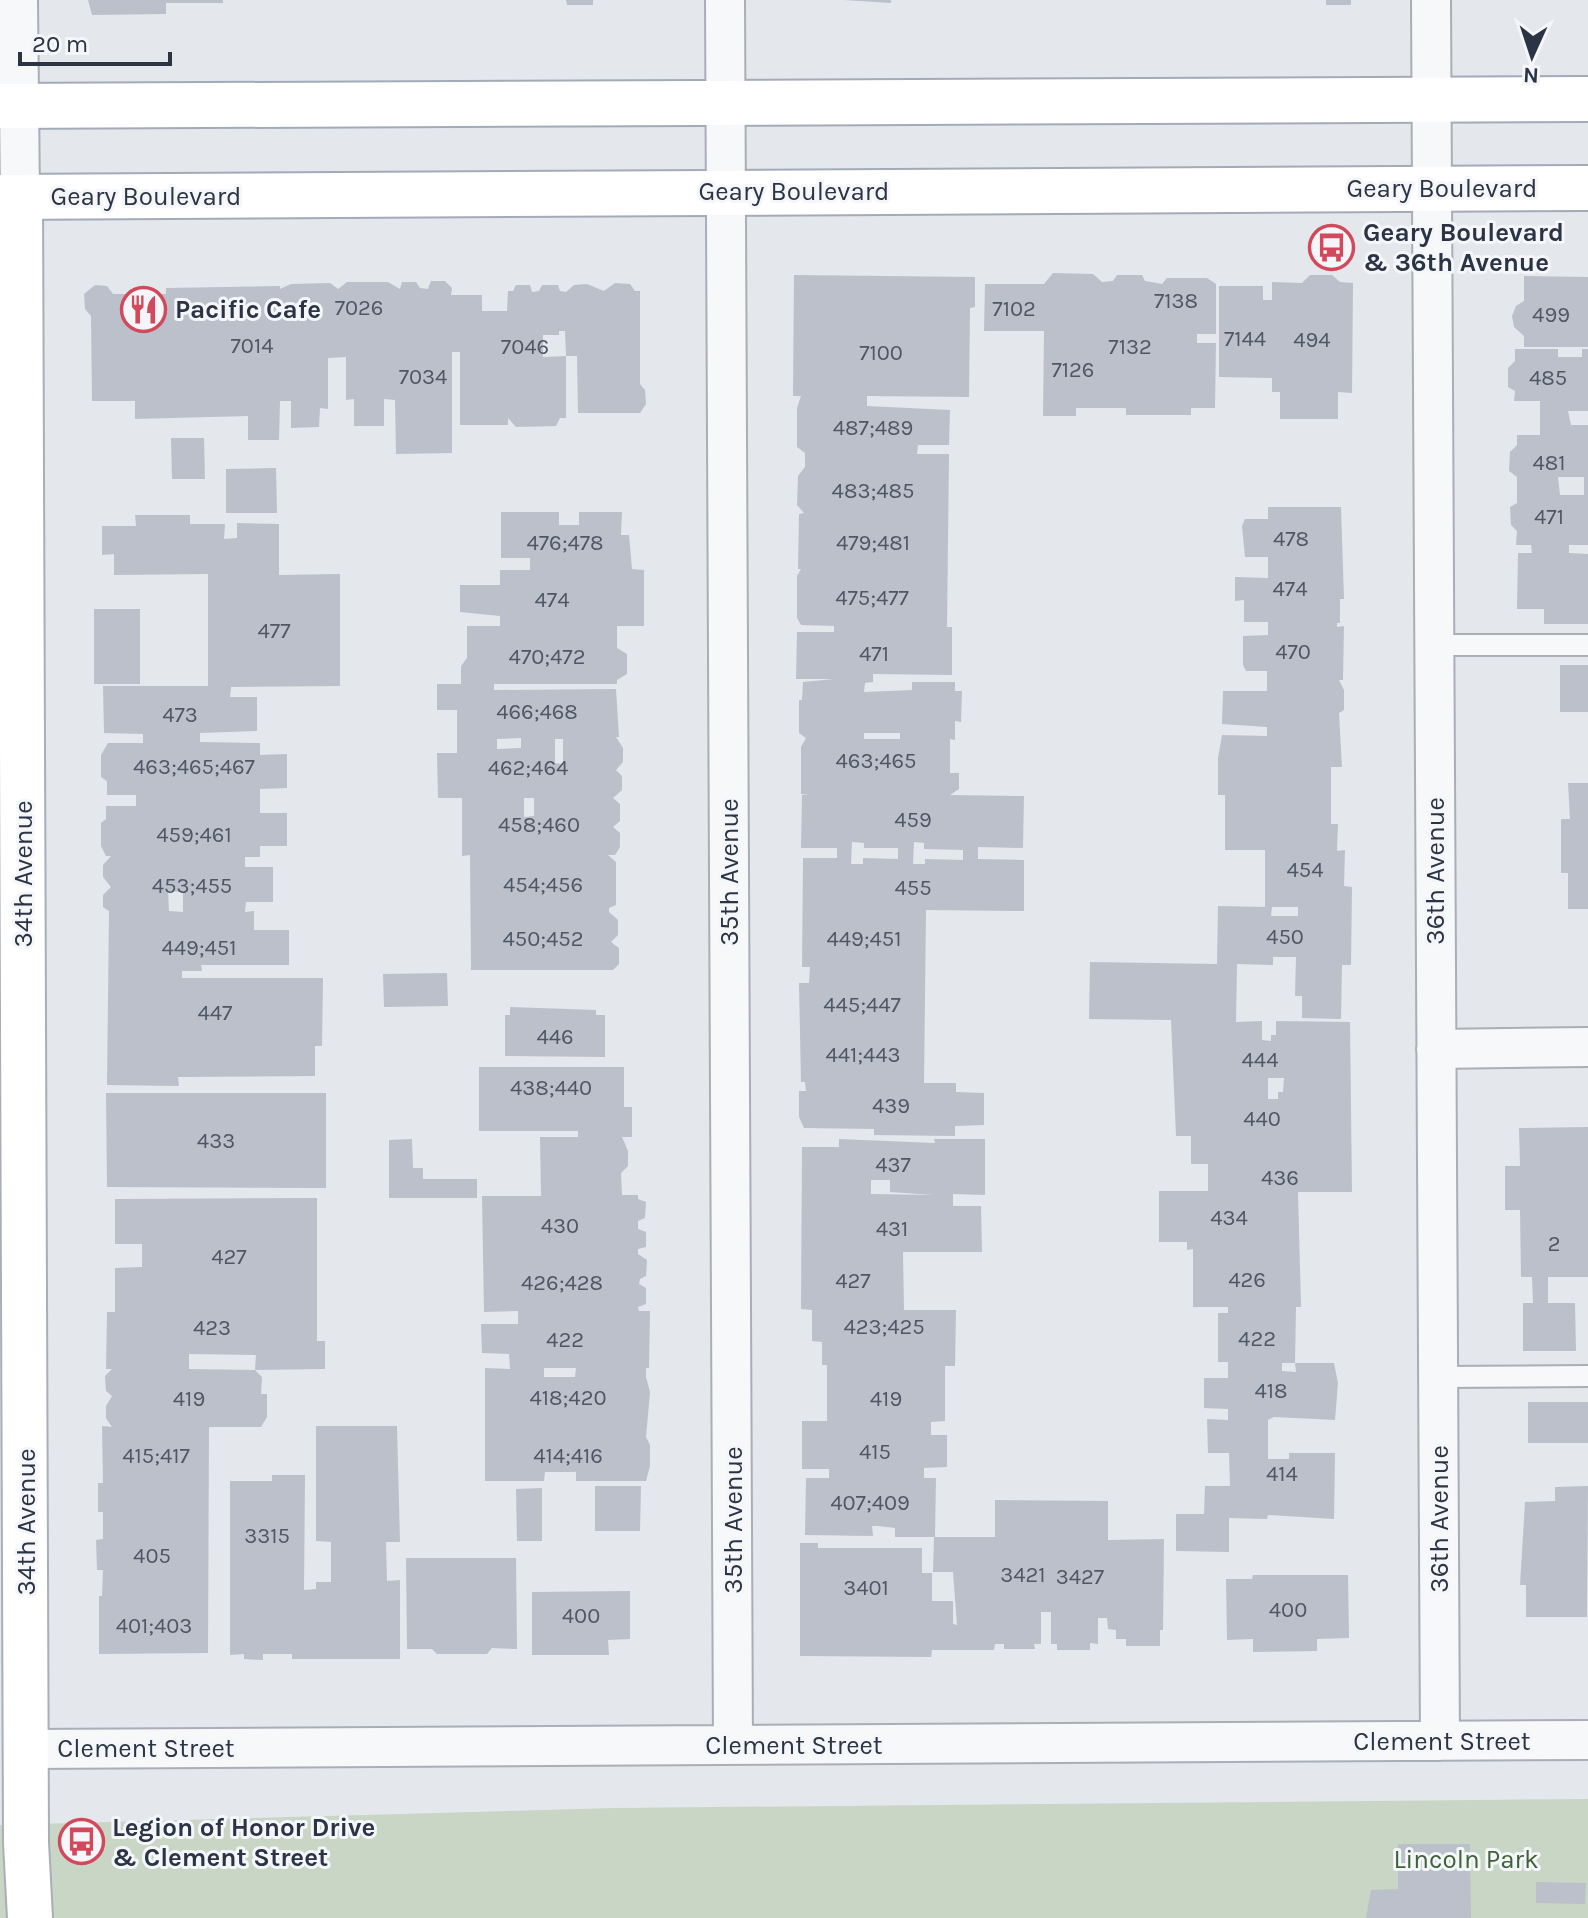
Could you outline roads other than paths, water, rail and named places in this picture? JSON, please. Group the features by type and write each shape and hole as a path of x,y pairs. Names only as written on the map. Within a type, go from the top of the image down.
{"main road":[{"path":"10,106 1588,99"},
{"name":"Geary Boulevard","path":"10,197 1588,188"},
{"name":"34th Avenue","path":"10,197 13,1749 25,1914"}],"street":[{"name":"34th Avenue","path":"10,197 10,106 18,0"},
{"name":"35th Avenue","path":"725,0 733,1745"},
{"name":"36th Avenue","path":"1431,0 1440,1741"},
{"path":"1436,1049 1588,1047"},
{"name":"Clement Street","path":"13,1749 1588,1740"}],"lane":[{"path":"1434,645 1588,645"},
{"path":"1438,1377 1588,1376"}],"place":[{"name":"Geary Boulevard & 36th Avenue","path":"1332,247"},
{"name":"Pacific Cafe","path":"144,309"},
{"name":"Legion of Honor Drive & Clement Street","path":"81,1842"}],"park label":[{"name":"Lincoln Park","path":"1466,1859"}]}
